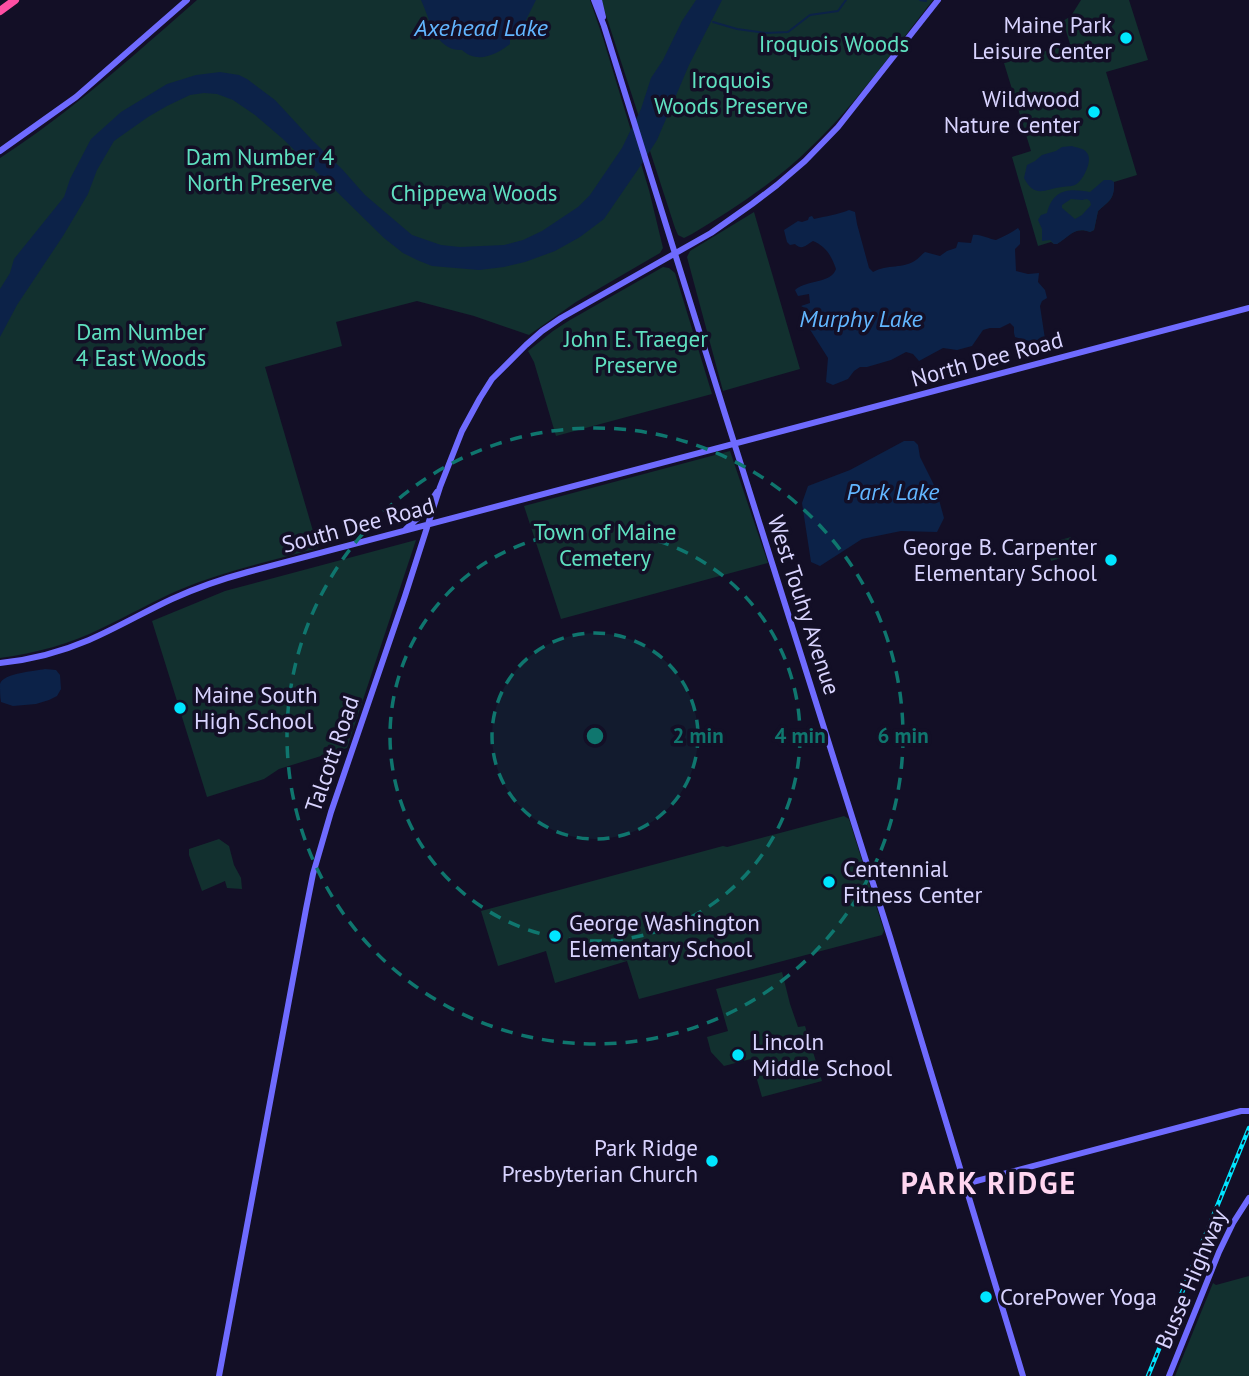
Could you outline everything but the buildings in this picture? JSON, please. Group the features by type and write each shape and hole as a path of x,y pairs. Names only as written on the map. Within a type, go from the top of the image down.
{"highway":[{"path":"0,10 15,0"}],"main road":[{"path":"0,151 76,97 187,0"},
{"name":"West Touhy Avenue","path":"596,0 892,942 1023,1376"},
{"name":"Talcott Road","path":"219,1376 313,874 331,812 440,487 455,446 474,408 487,387 509,362 542,331 730,220 805,161 838,127 938,0"},
{"name":"North Dee Road","path":"734,445 1249,308"},
{"name":"South Dee Road","path":"0,663 31,658 79,644 173,599 224,579 734,445"},
{"path":"401,532 422,514 440,487"},
{"path":"965,1184 1245,1111 1249,1105"},
{"name":"Busse Highway","path":"1169,1376 1219,1252 1249,1198"}],"green space":[{"name":"Dam Number 4 North Preserve","path":"197,0 590,0 649,190 663,248 660,253 576,302 529,335 474,316 417,301 336,322 342,346 265,367 318,548 196,583 90,634 65,643 40,651 0,658 0,158 77,103"},
{"name":"Iroquois Woods","path":"601,0 933,0 860,93 813,145 755,193 684,238 678,235 675,228"},
{"path":"1081,0 1129,0 1148,60 1106,72 1137,175 1114,182 1112,196 1098,211 1094,230 1076,231 1057,244 1051,242 1038,246 1012,157 1031,151 1004,63 1070,44 1063,21 1071,16"},
{"path":"754,212 800,369 723,391 687,257 690,251"},
{"name":"John E. Traeger Preserve","path":"663,267 675,273 712,394 556,436 534,362 528,351 570,320"},
{"name":"Town of Maine Cemetery","path":"730,451 768,563 561,619 524,506"},
{"path":"1071,537 1075,554 1051,561 1046,544"},
{"path":"416,540 347,748 279,769 264,779 207,797 152,621 225,591"},
{"path":"844,816 849,819 884,931 882,935 639,999 627,961 555,983 546,951 498,966 481,911"},
{"path":"219,839 229,846 241,878 242,889 227,888 225,881 202,891 189,849"},
{"path":"782,972 798,1027 805,1026 822,1081 762,1097 751,1059 724,1066 711,1052 707,1037 728,1031 716,989"},
{"path":"1249,1276 1249,1376 1175,1376 1213,1283 1216,1285"}],"water":[{"name":"Axehead Lake","path":"421,0 536,0 520,32 510,40 510,44 499,52 474,57 445,45 440,40"},
{"path":"696,0 722,0 689,65 657,140 604,219 555,251 525,262 479,270 432,266 417,260 384,238 255,115 233,100 217,94 190,95 148,117 114,141 97,170 88,194 17,305 0,337 0,289 10,273 14,259 64,197 70,179 91,139 121,112 167,84 196,75 220,72 239,75 275,100 365,195 412,235 441,245 504,245 542,231 578,207 590,195 622,148 641,109 651,78"},
{"path":"1072,146 1084,150 1089,156 1087,169 1078,183 1041,191 1032,189 1024,178 1027,165 1042,155"},
{"path":"1104,180 1114,182 1112,196 1098,211 1094,230 1076,231 1057,244 1050,240 1042,241 1042,229 1038,220 1041,215 1047,213 1053,199 1063,192 1090,192","holes":["1071,199 1087,199 1091,205 1075,219 1062,208 1062,205"]},
{"name":"Murphy Lake","path":"849,210 855,212 869,268 873,272 911,263 925,252 940,256 956,248 958,242 971,243 973,235 996,240 1018,228 1020,244 1015,249 1016,271 1039,273 1038,282 1045,290 1047,298 1040,306 1045,339 1030,341 1015,337 1014,327 1010,323 1000,328 983,330 972,346 957,350 943,348 919,361 913,354 906,352 891,360 860,367 848,379 833,385 826,382 828,358 809,328 806,318 809,318 810,311 801,306 810,303 809,294 798,296 795,290 829,277 836,269 822,246 813,241 802,247 790,245 784,230 812,216 814,219"},
{"name":"Park Lake","path":"904,441 914,441 918,445 920,457 936,489 944,518 937,532 901,531 862,539 820,566 811,562 802,503 808,486 850,470"},
{"path":"45,669 56,670 60,675 61,689 57,696 36,704 13,706 1,702 2,680 13,675"}],"waterway":[{"path":"713,22 766,33 788,32 810,15 838,11 846,0"},
{"path":"920,0 926,1"}],"railway":[{"path":"1148,1376 1249,1128"}],"place":[{"name":"Maine Park Leisure Center","path":"1126,38"},
{"name":"Wildwood Nature Center","path":"1094,112"},
{"name":"George B. Carpenter Elementary School","path":"1111,560"},
{"name":"Maine South High School","path":"180,708"},
{"name":"Centennial Fitness Center","path":"829,882"},
{"name":"George Washington Elementary School","path":"555,936"},
{"name":"Lincoln Middle School","path":"738,1055"},
{"name":"Park Ridge Presbyterian Church","path":"712,1161"},
{"name":"CorePower Yoga","path":"986,1297"}],"district":[{"name":"PARK RIDGE","path":"989,1184"}],"park label":[{"name":"Iroquois Woods Preserve","path":"731,93"},
{"name":"Chippewa Woods","path":"474,193"},
{"name":"Dam Number 4 East Woods","path":"141,345"}]}
